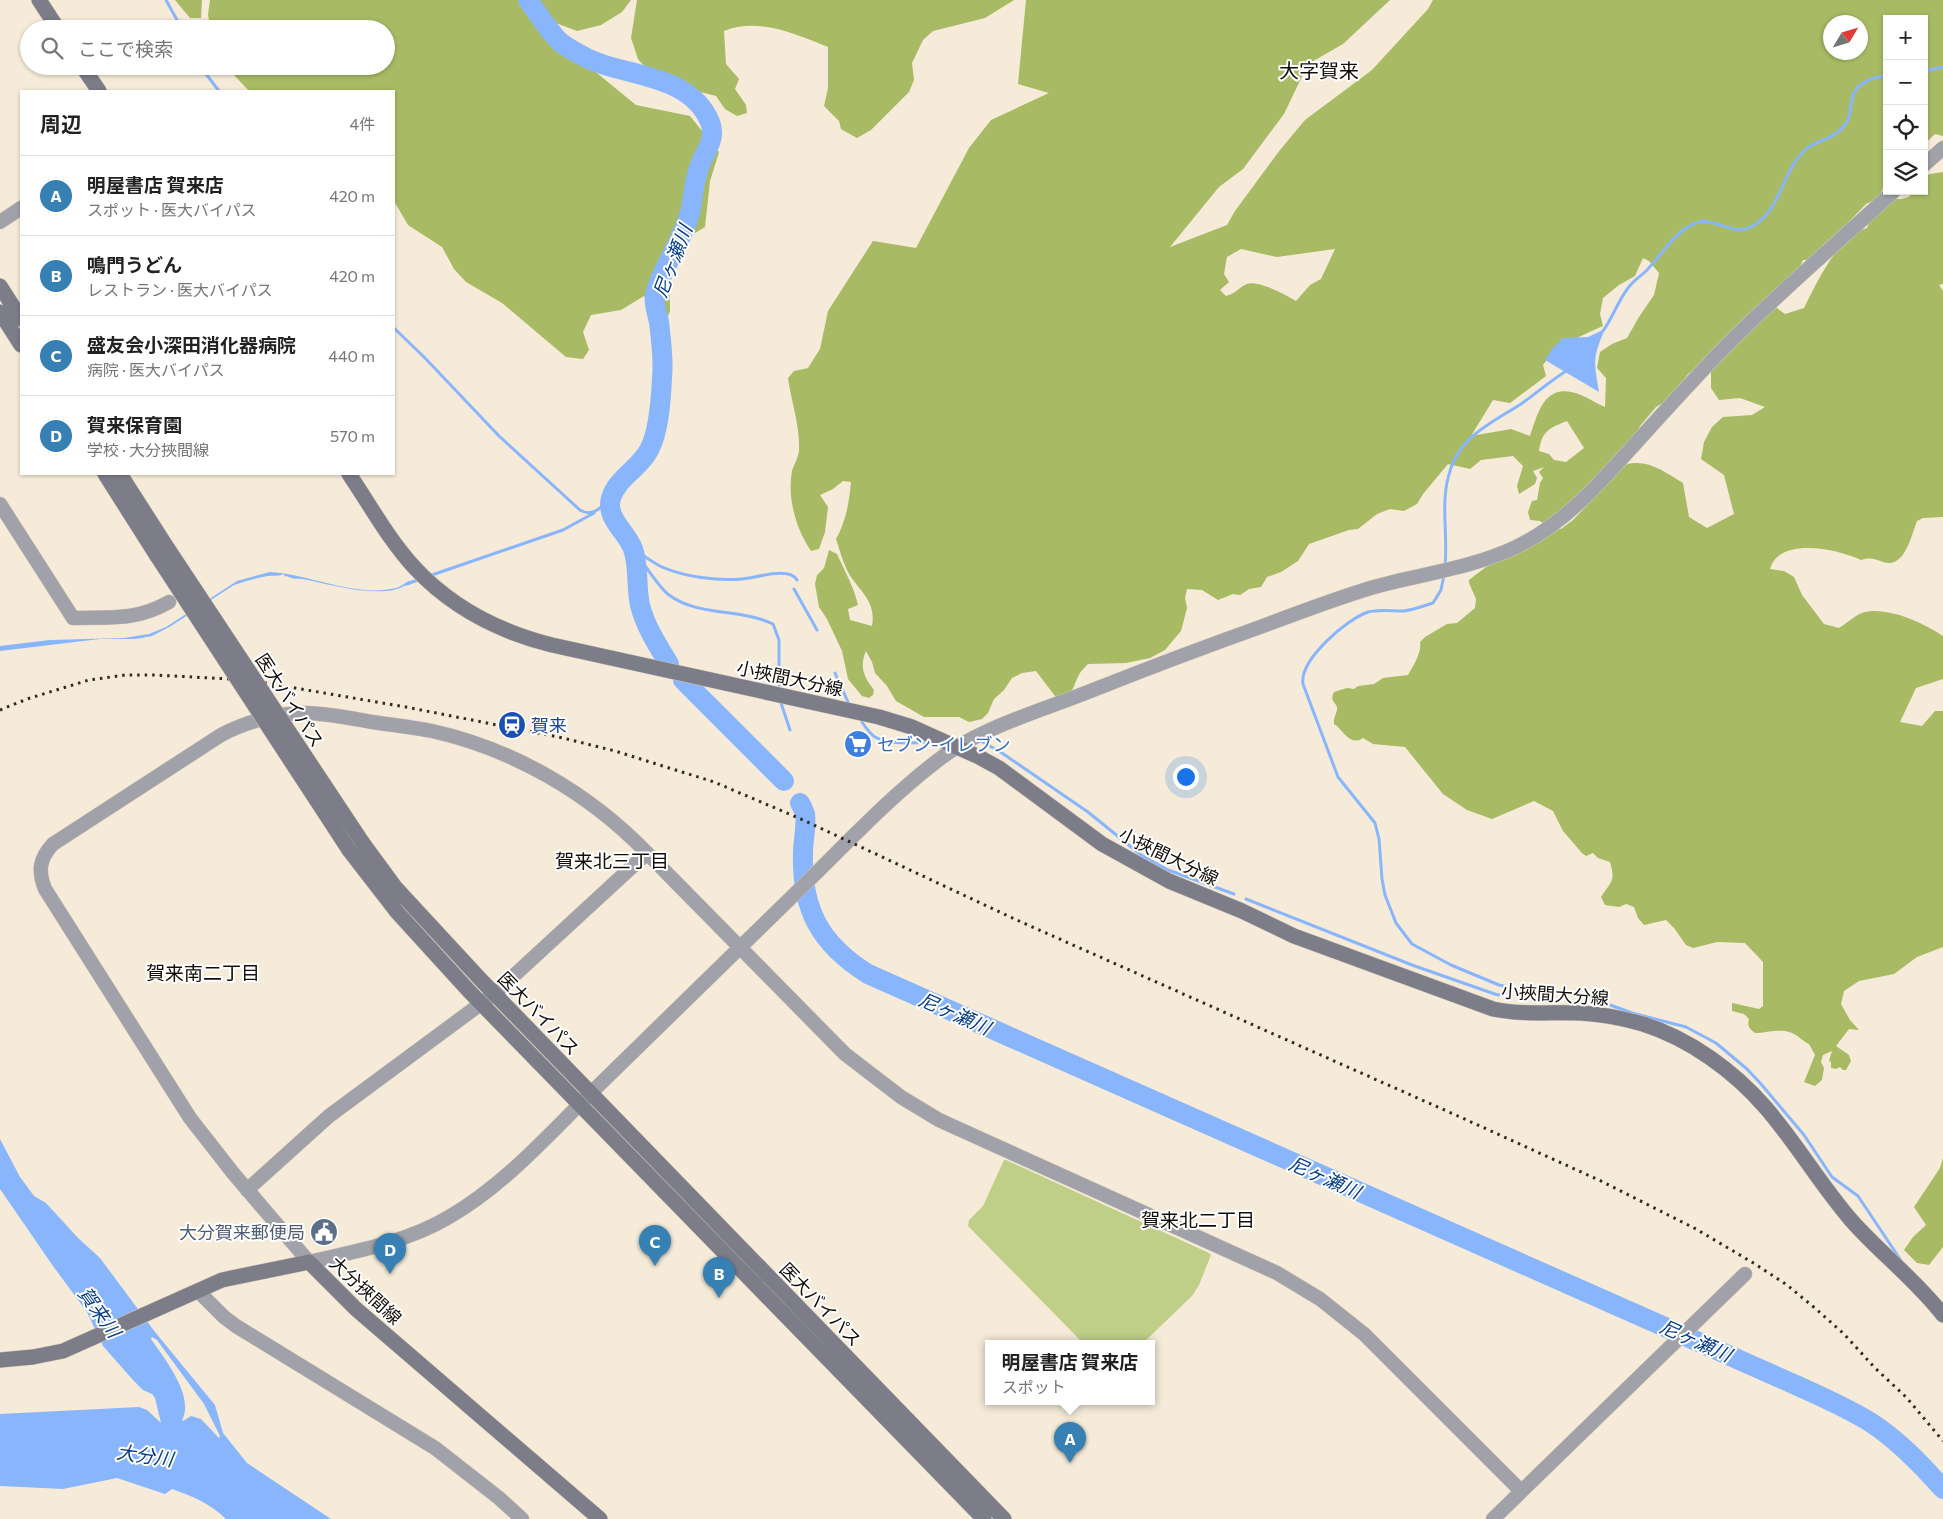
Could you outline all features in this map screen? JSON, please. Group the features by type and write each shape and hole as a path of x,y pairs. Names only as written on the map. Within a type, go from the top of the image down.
{"main road":[{"path":"39,0 52,20"},
{"path":"88,75 98,90"},
{"path":"0,286 20,317"},
{"path":"0,312 20,342"},
{"name":"医大バイパス","path":"105,475 163,552 397,912 482,1004 585,1099 1004,1519"},
{"name":"医大バイパス","path":"121,475 163,552"},
{"name":"小挾間大分線","path":"350,475 392,540 424,577 441,592 477,616 521,636 560,647 879,717 912,727 988,761 1090,836 1126,859 1169,881 1242,910 1294,936 1493,1009 1528,1014 1579,1013 1611,1016 1646,1025 1694,1048 1735,1077 1758,1099 1833,1199 1872,1242 1931,1299 1943,1315"},
{"name":"医大バイパス","path":"355,846 494,994 585,1099 984,1519"},
{"name":"大分挾間線","path":"0,1360 45,1355 71,1348 222,1280 309,1262 356,1309 600,1519"}],"street":[{"path":"1928,161 1943,148"},
{"path":"1521,1491 1364,1334 1320,1299 1277,1273 968,1134 912,1105 877,1080 841,1050 740,948 647,852 615,822 577,794 551,778 506,756 430,731 326,715 302,713 249,722 226,732 53,844 47,851 40,867 41,879 45,889 190,1118 218,1156 309,1262 399,1240 446,1220 475,1201 502,1179 585,1099 740,948 803,886 865,826 919,777 957,747 984,734 1133,674 1295,614 1373,587 1486,559 1512,549 1534,537 1561,519 1588,495 1722,350 1890,195"},
{"path":"0,222 20,209"},
{"path":"0,504 73,618 141,615 169,602"},
{"path":"247,1190 329,1116 494,994 647,852"},
{"path":"1493,1519 1745,1274"},
{"path":"191,1294 236,1326 434,1448 499,1498 522,1519"}],"green space":[{"path":"175,0 202,0 201,18 190,18"},
{"path":"210,0 631,0 622,12 601,25 577,31 553,22 563,38 592,69 636,105 690,116 719,152 710,181 705,227 669,249 670,311 666,322 657,315 644,296 621,310 591,315 583,332 589,350 583,359 566,357 502,303 466,282 454,269 442,247 408,225 395,203 395,90 248,90 234,75 395,75 395,20 209,20"},
{"path":"637,0 1014,0 985,18 933,31 923,40 912,63 914,80 909,92 871,130 857,138 841,129 839,121 824,106 828,88 828,47 790,33 763,26 737,27 724,31 726,64 739,79 735,89 746,105 747,113 737,116 725,109 716,96 681,87 651,74 638,59 631,38"},
{"path":"1026,0 1390,0 1343,44 1308,64 1284,114 1243,169 1219,187 1170,247 1227,225 1235,211 1280,150 1305,120 1372,70 1428,9 1433,0 1943,0 1943,136 1935,134 1928,140 1928,15 1883,15 1883,188 1879,198 1866,204 1837,234 1823,245 1814,260 1803,260 1795,277 1774,306 1785,314 1804,308 1830,261 1847,240 1857,232 1867,228 1869,222 1892,199 1901,199 1910,195 1928,195 1928,175 1943,172 1943,284 1939,285 1943,291 1943,517 1923,518 1917,521 1906,550 1897,561 1891,563 1872,559 1861,560 1838,552 1810,548 1785,552 1776,559 1770,569 1784,571 1794,577 1802,595 1824,624 1839,628 1862,613 1882,611 1915,621 1943,636 1943,679 1916,688 1900,722 1922,726 1935,711 1943,711 1943,947 1917,957 1894,974 1859,981 1844,991 1841,1004 1850,1020 1859,1030 1849,1029 1836,1046 1849,1055 1851,1061 1846,1070 1840,1067 1836,1069 1831,1068 1831,1062 1829,1061 1832,1051 1823,1055 1821,1062 1824,1068 1822,1080 1815,1086 1804,1082 1815,1055 1809,1044 1788,1032 1755,1033 1749,1027 1749,1019 1744,1014 1732,1011 1732,1003 1759,1009 1763,1006 1763,962 1745,943 1717,942 1693,948 1686,945 1666,920 1644,925 1638,918 1634,907 1626,904 1619,907 1605,905 1601,897 1612,878 1610,862 1598,858 1593,853 1586,856 1582,853 1563,831 1553,811 1534,801 1492,819 1467,810 1443,794 1405,747 1373,744 1363,738 1358,740 1350,739 1334,724 1337,707 1332,699 1334,692 1374,684 1383,678 1408,675 1415,664 1420,642 1425,637 1447,624 1457,623 1475,608 1476,599 1469,580 1499,557 1555,528 1561,529 1573,520 1627,464 1642,463 1650,465 1683,483 1689,517 1707,528 1734,514 1724,475 1701,459 1704,442 1712,427 1723,417 1752,415 1765,407 1740,398 1719,400 1711,388 1711,371 1707,361 1688,374 1673,397 1656,407 1640,426 1626,455 1545,525 1540,521 1530,520 1528,512 1532,501 1537,500 1540,483 1543,478 1539,472 1544,467 1533,471 1537,478 1535,484 1519,494 1517,486 1523,466 1513,456 1481,460 1470,469 1448,464 1417,504 1404,511 1390,509 1377,514 1358,529 1349,530 1309,544 1298,561 1281,572 1267,577 1261,587 1249,589 1240,595 1233,594 1218,600 1202,590 1187,589 1185,598 1187,608 1181,631 1165,650 1150,658 1126,663 1088,664 1080,673 1070,693 1066,695 1055,696 1036,671 1022,673 1012,678 1004,690 994,699 988,713 982,719 969,722 959,717 924,717 896,701 887,686 875,673 866,651 863,667 868,681 874,690 873,695 869,698 862,696 848,679 842,651 827,619 819,607 815,584 817,575 824,568 829,550 837,554 852,586 858,605 848,609 850,620 872,626 873,616 869,601 850,576 836,539 846,512 851,482 843,481 833,489 820,495 828,507 825,532 819,549 811,551 797,523 792,502 792,471 799,452 799,440 788,378 794,371 808,368 820,349 828,311 873,241 916,248 969,148 991,120 1049,93 1018,84","holes":["1241,249 1277,257 1335,249 1321,279 1310,285 1296,301 1272,289 1252,283 1244,285 1226,296 1220,290 1229,282 1224,274 1227,257","1643,258 1649,261 1659,273 1654,295 1627,338 1612,344 1600,352 1597,368 1606,378 1605,407 1581,395 1560,392 1552,395 1541,407 1530,436 1511,429 1471,436 1493,400 1510,403 1546,376 1543,365 1555,352 1570,342 1603,326 1600,314 1603,298 1619,285 1635,276","1567,421 1584,448 1566,462 1554,460 1549,454 1539,451 1540,444 1547,431"]},
{"path":"1943,1158 1943,1247 1929,1265 1917,1263 1904,1250 1913,1237 1926,1225 1914,1207 1940,1168"},
{"path":"1004,1160 1006,1160 1211,1255 1199,1285 1192,1296 1146,1340 1080,1340 968,1226 969,1220 983,1206"}],"water":[{"path":"1605,329 1595,360 1599,392 1545,360 1563,338 1588,337"},
{"path":"270,572 285,574 349,588 365,590 396,588 409,581 412,583 390,591 366,591 286,577 283,574 268,576 234,585 171,626 152,636 136,639 100,639 0,651 0,646 50,640 124,638 149,634 166,627 237,581"},
{"path":"0,1139 20,1177 34,1196 46,1203 78,1238 100,1258 155,1332 215,1405 223,1433 247,1463 331,1519 226,1519 208,1505 172,1489 165,1494 117,1478 63,1489 0,1486 0,1414 139,1407 147,1410 161,1423 155,1398 133,1380 103,1346 87,1312 0,1189","holes":["152,1337 157,1340 204,1404 220,1436 219,1438 201,1419 191,1416 182,1420 185,1410 181,1389 170,1367 151,1339"]}],"waterway":[{"path":"166,0 177,20"},
{"name":"尼ヶ瀬川","path":"528,0 551,32 565,46 597,62 671,84 687,93 700,105 712,129 711,140 697,174 686,226 655,294 663,364 660,405 655,434 645,456 614,491 610,505 611,512 635,555 640,605 645,621 669,664"},
{"path":"1928,70 1943,67"},
{"path":"207,75 218,90"},
{"path":"1603,331 1628,288 1682,231 1696,223 1704,222 1728,228 1745,229 1754,226 1763,218 1775,202 1798,157 1809,147 1834,135 1846,123 1854,93 1860,85 1870,79 1883,77"},
{"path":"395,329 499,436 580,510 589,513 593,512 611,498"},
{"path":"1445,566 1446,489 1452,464 1459,452 1476,433 1568,370"},
{"path":"429,576 563,530 594,513"},
{"path":"633,549 655,580 669,595 681,602 693,607 747,616 773,624 779,640 779,685"},
{"path":"636,550 662,567 691,576 712,579 742,579 780,573 793,576 797,580"},
{"path":"1444,575 1441,590 1433,603 1415,609 1376,611 1359,616 1326,642 1316,653 1304,674 1303,684 1338,777 1375,823 1379,839 1385,895 1396,923 1412,944 1451,965 1499,985 1530,992 1562,991 1583,995 1632,1013 1686,1027 1716,1043 1747,1069 1761,1084 1804,1135 1832,1177 1858,1196 1900,1259"},
{"path":"407,584 420,579"},
{"path":"794,589 817,630"},
{"path":"835,673 848,702"},
{"name":"尼ヶ瀬川","path":"683,680 784,781"},
{"path":"781,703 790,730"},
{"path":"862,722 871,734 881,740 902,743 931,742"},
{"path":"981,741 1002,753 1088,812 1141,855 1168,870 1234,894"},
{"name":"尼ヶ瀬川","path":"800,803 805,813 803,872 810,908 817,923 837,950 868,974 1834,1403 1870,1422 1890,1437 1918,1462 1943,1489"},
{"path":"1246,899 1412,965 1489,992 1498,995 1515,989"}],"railway":[{"path":"0,710 27,699 89,680 125,675 248,680 406,707 563,738 615,751 714,782 801,819 1019,921 1601,1181 1696,1229 1787,1285 1816,1309 1844,1334 1875,1368 1906,1397 1943,1441"}],"place":[{"name":"賀来","path":"512,725"},
{"name":"セブン-イレブン","path":"858,744"},
{"name":"大分賀来郵便局","path":"324,1232"},
{"name":"盛友会小深田消化器病院","path":"655,1266"},
{"name":"賀来保育園","path":"390,1274"},
{"name":"鳴門うどん","path":"719,1298"},
{"name":"明屋書店 賀来店","path":"1070,1463"}],"district":[{"name":"大字賀来","path":"1319,70"},
{"name":"賀来北三丁目","path":"612,860"},
{"name":"賀来南二丁目","path":"203,972"},
{"name":"賀来北二丁目","path":"1198,1219"}],"water label":[{"name":"賀来川","path":"100,1312"},
{"name":"大分川","path":"145,1455"}]}
